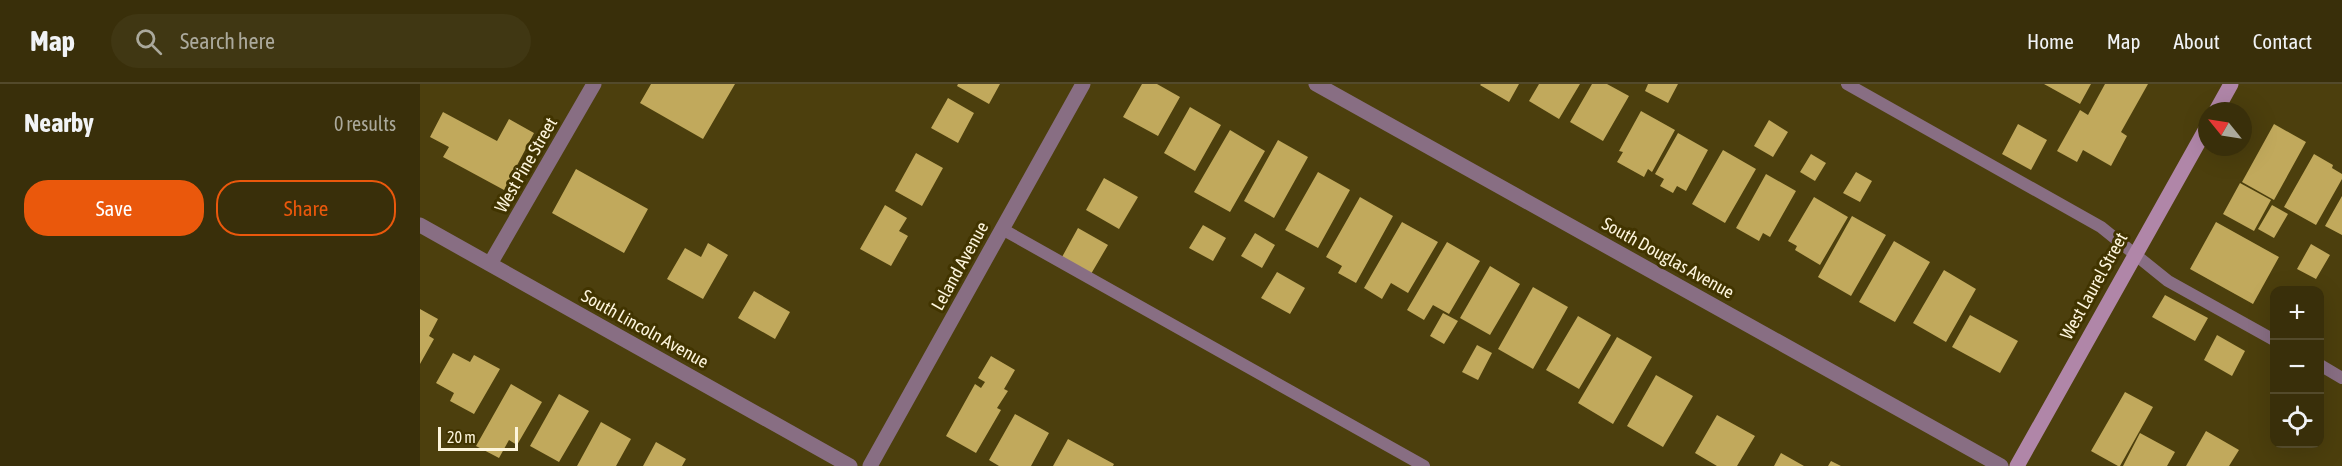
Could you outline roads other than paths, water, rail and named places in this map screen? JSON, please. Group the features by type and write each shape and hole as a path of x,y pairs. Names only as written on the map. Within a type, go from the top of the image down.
{"street":[{"name":"West Pine Street","path":"490,264 594,84"},
{"name":"Leland Avenue","path":"870,466 1083,84"},
{"name":"South Douglas Avenue","path":"1316,84 2001,466"},
{"path":"2221,102 2231,84"},
{"name":"West Laurel Street","path":"2017,466 2198,143"},
{"name":"South Lincoln Avenue","path":"420,225 850,466"}],"lane":[{"path":"1846,84 2101,227 2168,281 2270,338"},
{"path":"1002,229 1424,466"},
{"path":"2324,368 2342,378"}]}
